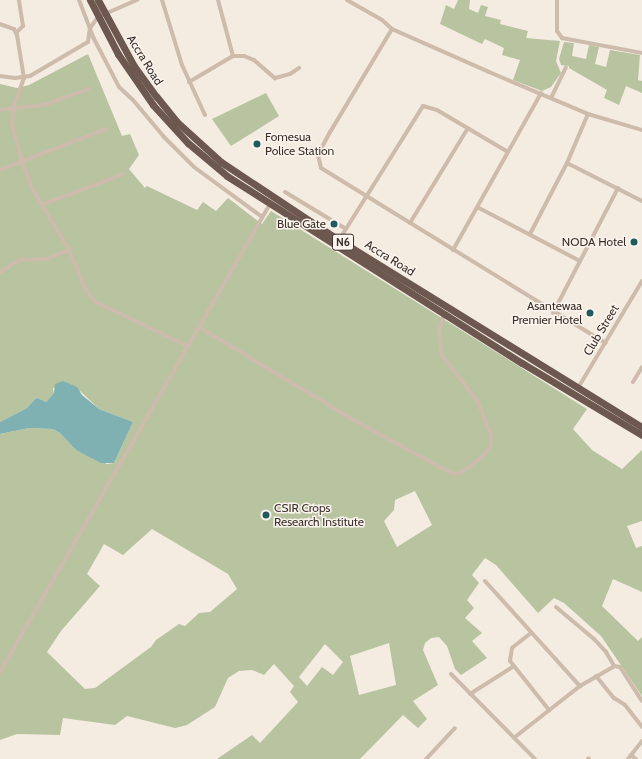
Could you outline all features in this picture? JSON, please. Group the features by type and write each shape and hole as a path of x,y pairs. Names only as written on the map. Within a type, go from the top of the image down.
{"highway":[{"name":"N6","path":"90,0 101,15"},
{"name":"Accra Road","path":"98,0 101,15 130,72 171,125 212,164 248,190 444,314 642,435"},
{"name":"Accra Road","path":"101,15 144,81 192,137 233,172 339,240 578,389 642,427"}],"street":[{"path":"16,33 23,26 20,0"},
{"path":"79,0 90,28 119,87 134,100 164,137 194,166 262,217"},
{"path":"0,76 24,78 88,42 90,28 101,15 137,0"},
{"path":"162,0 189,82 205,115"},
{"path":"218,0 232,56"},
{"path":"347,0 382,20 392,29 588,114 642,130"},
{"path":"557,0 557,31 562,38 642,53"},
{"path":"0,24 8,25 16,33 24,78 13,109 12,124 22,162 41,205 70,250 86,290 94,300 188,346"},
{"path":"392,29 318,155 321,168 553,313 605,343"},
{"path":"189,82 232,56 244,56 254,60 275,78 290,74 299,68"},
{"path":"551,98 566,67"},
{"path":"0,110 44,105 89,89"},
{"path":"453,250 479,208 508,152 541,94"},
{"path":"339,240 364,196 422,106 437,110 508,152"},
{"path":"530,234 567,163 588,114"},
{"path":"410,223 468,128"},
{"path":"0,170 106,129"},
{"path":"567,163 642,201"},
{"path":"41,205 124,174"},
{"path":"553,313 618,188"},
{"path":"285,192 346,229"},
{"path":"0,672 270,204"},
{"path":"479,208 580,261"},
{"path":"0,272 20,260 47,259 70,250"},
{"name":"Club Street","path":"578,389 605,343 640,290 642,282"},
{"path":"199,327 346,416 453,474 461,473 483,456 490,447 491,435 478,402 442,355 439,331 444,314"},
{"path":"633,382 642,366"},
{"path":"485,581 580,686"},
{"path":"556,607 594,639 606,652 614,666"},
{"path":"531,633 511,651 510,661 549,710"},
{"path":"470,694 514,666"},
{"path":"515,737 580,686 614,666 620,667 642,701"},
{"path":"451,674 498,724 515,737 535,759"},
{"path":"596,676 614,698 624,705 642,727"},
{"path":"426,759 455,728"},
{"path":"628,759 642,742"},
{"path":"631,755 636,759"}],"green space":[{"path":"458,0 470,0 469,9 478,13 481,5 488,7 485,16 501,20 500,24 528,31 526,38 560,41 556,61 561,73 551,87 542,91 513,80 520,60 502,55 504,48 485,39 482,44 440,24 446,5 454,9"},
{"path":"564,42 574,43 572,56 586,59 589,45 599,47 595,64 606,67 610,50 640,55 638,80 642,81 642,93 626,86 619,105 604,98 607,90 569,68 569,66 561,65 559,59"},
{"path":"88,54 122,136 130,134 139,155 129,169 145,188 147,186 197,210 203,202 216,211 228,198 262,224 271,211 587,409 573,429 592,450 622,469 642,450 642,521 627,526 636,548 642,546 642,592 613,579 602,606 638,641 642,637 642,696 601,636 564,603 554,598 538,613 496,565 485,558 472,575 479,583 467,600 474,608 465,618 482,633 472,641 487,658 461,675 455,669 447,646 439,637 431,638 425,643 423,650 438,685 413,701 427,719 418,728 403,715 360,759 217,759 252,735 260,743 298,702 290,692 294,686 274,664 264,675 252,670 239,671 228,678 215,707 187,725 175,728 127,716 115,725 63,718 60,735 17,734 0,740 0,434 29,428 53,429 60,433 76,450 107,464 114,463 133,422 99,409 80,391 53,388 54,393 46,402 38,398 35,399 27,408 0,422 0,84 17,88 29,85","holes":["415,491 432,525 397,547 384,521 394,510 395,500","152,529 228,574 237,589 210,612 199,613 185,626 179,624 156,640 151,647 95,688 85,689 47,652 61,631 100,586 87,574 104,544 123,555","389,643 396,685 359,695 350,656","325,644 343,662 333,675 322,667 307,686 299,677"]},
{"path":"266,93 279,116 231,146 212,119"}],"water":[{"path":"63,381 77,387 82,395 99,409 133,422 114,463 101,463 76,450 60,433 53,429 29,428 0,434 0,422 27,408 35,399 38,398 46,402 54,393 55,384"}],"place":[{"name":"Fomesua Police Station","path":"257,144"},
{"name":"Blue Gate","path":"334,224"},
{"name":"NODA Hotel","path":"634,242"},
{"name":"Asantewaa Premier Hotel","path":"590,313"},
{"name":"CSIR Crops Research Institute","path":"266,515"}]}
